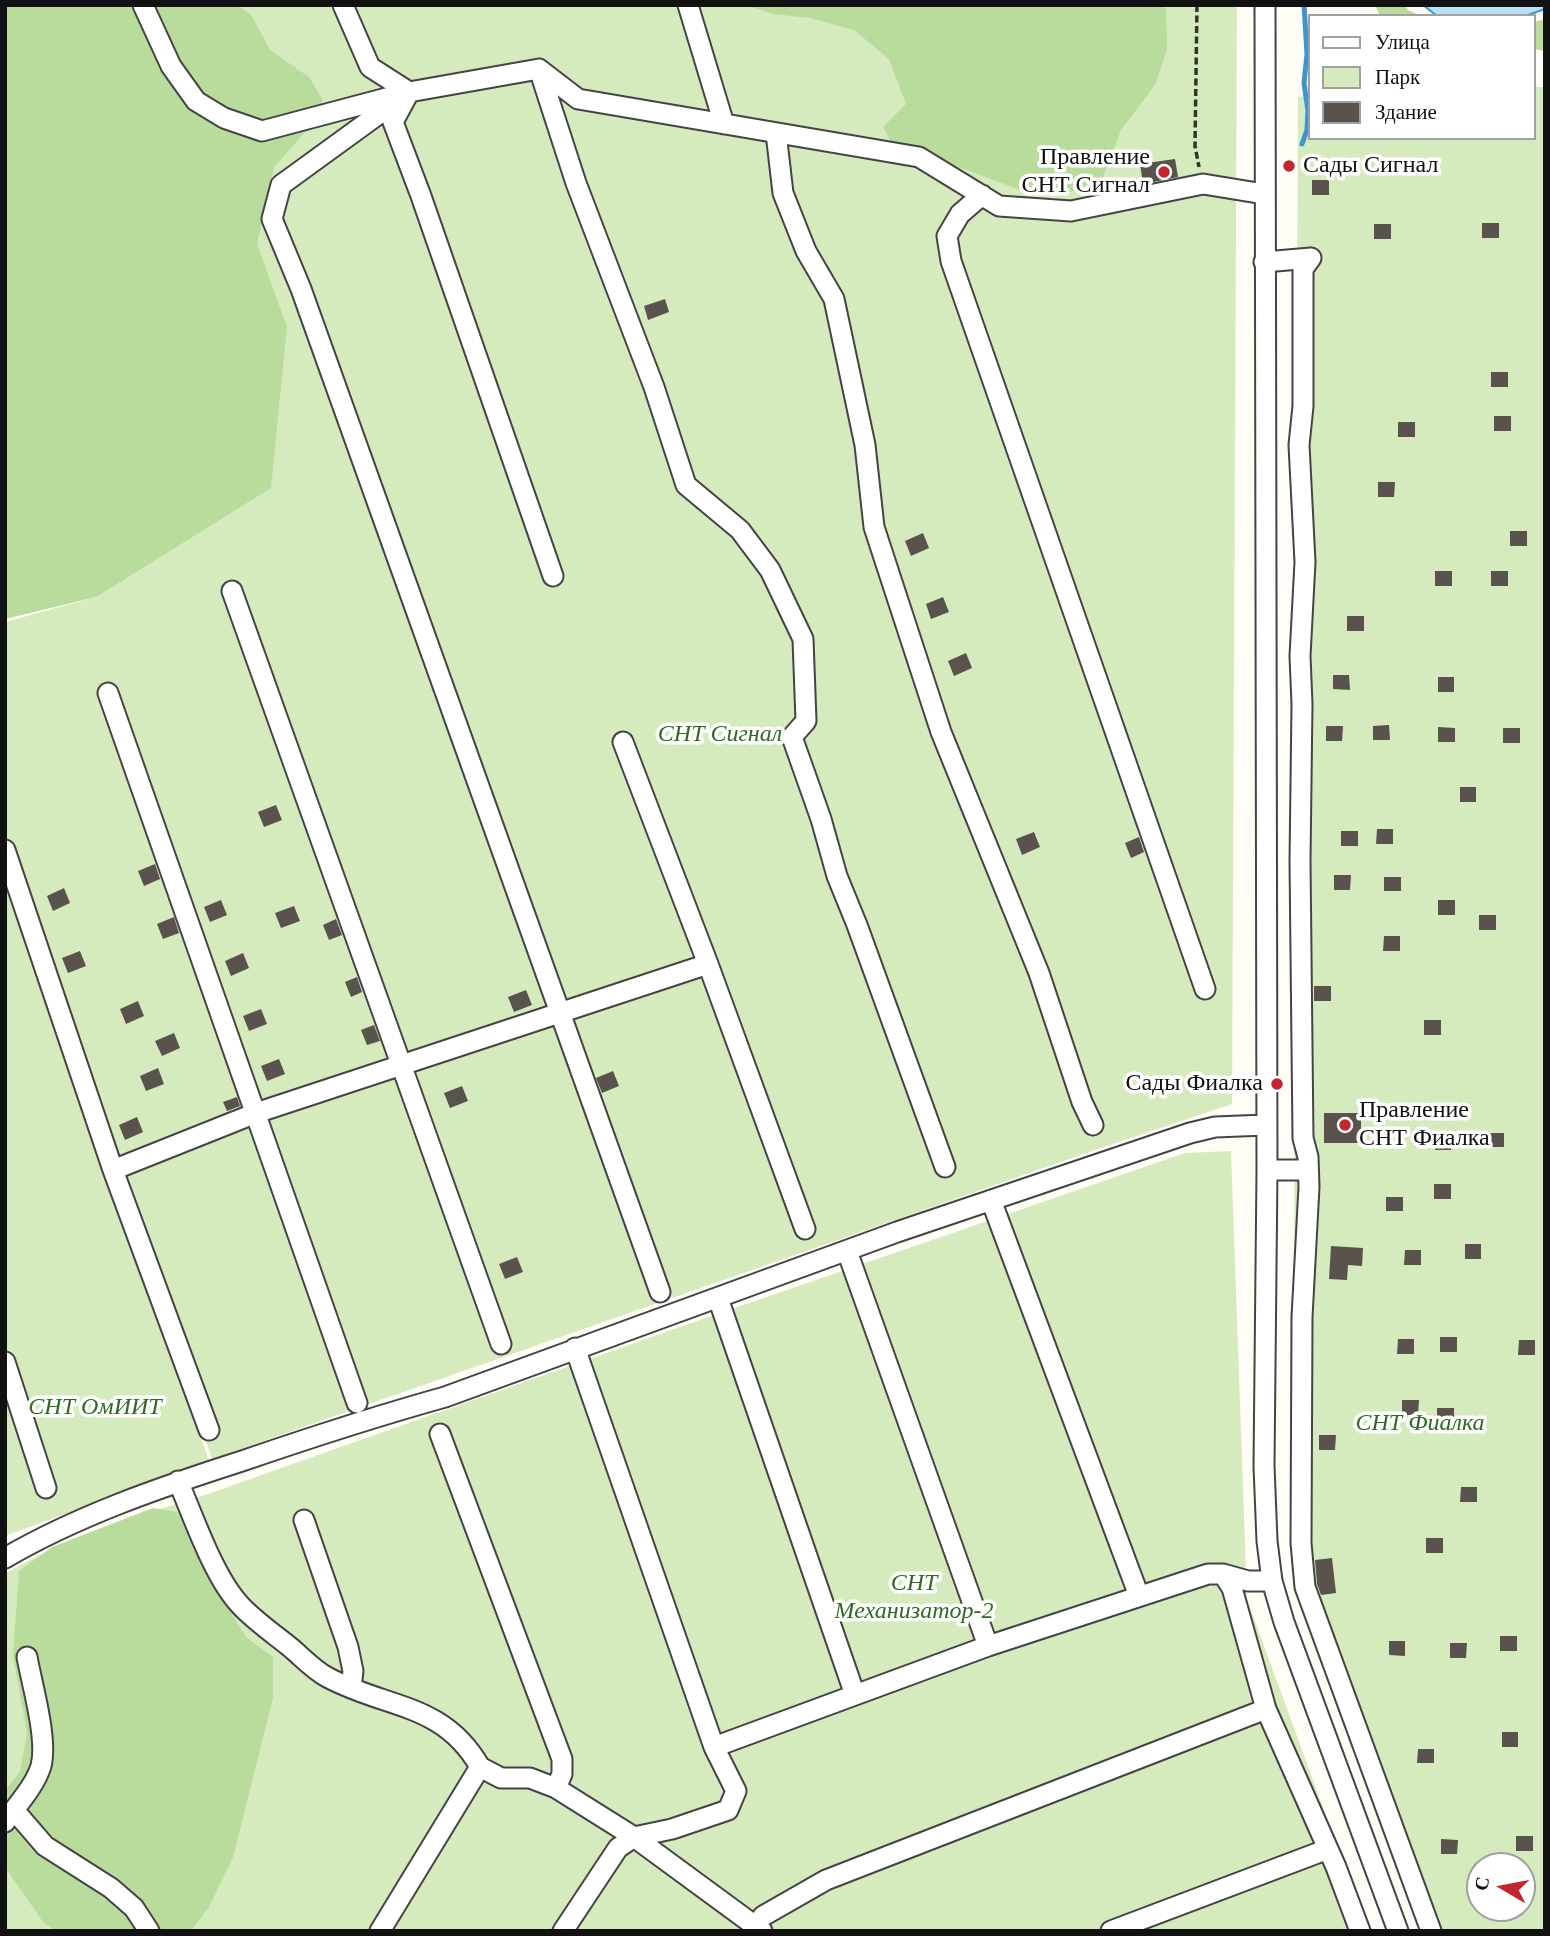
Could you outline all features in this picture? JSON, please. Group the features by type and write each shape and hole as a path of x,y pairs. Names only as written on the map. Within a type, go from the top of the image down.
{"street":[{"path":"143,5 171,66 196,101 224,118 262,131 409,92 540,69 578,99 919,157 999,206 1071,211 1203,184 1264,194"},
{"path":"343,5 370,66 409,92"},
{"path":"688,5 724,124"},
{"path":"1265,5 1267,1170 1264,1466 1267,1541 1272,1581 1284,1622 1398,1931"},
{"path":"540,69 576,183 654,387 686,485 740,530 770,570 803,639 806,721 792,737 821,819 837,876 858,925 945,1167"},
{"path":"409,92 393,122 553,576"},
{"path":"409,92 281,185 272,219 301,289 660,1292"},
{"path":"776,133 783,193 806,251 834,299 865,445 874,527 941,732 1039,973 1082,1102 1093,1125"},
{"path":"982,195 960,214 947,236 951,261 1205,989"},
{"path":"1264,262 1311,258 1303,269 1303,406 1299,445 1305,562 1300,656 1303,704 1300,864 1303,1138 1308,1157 1302,1317 1301,1543 1305,1587 1432,1931"},
{"path":"232,591 501,1344"},
{"path":"108,693 357,1403"},
{"path":"623,742 805,1230"},
{"path":"5,850 113,1170 209,1430"},
{"path":"113,1170 256,1113 708,964"},
{"path":"5,1558 34,1541 112,1506 178,1482 445,1396 991,1200 1190,1133 1215,1127 1266,1125"},
{"path":"1267,1170 1308,1170"},
{"path":"991,1200 1139,1596"},
{"path":"847,1251 988,1646"},
{"path":"718,1298 855,1695"},
{"path":"563,1931 618,1848 634,1837 672,1829 728,1810 736,1791 714,1747 575,1348"},
{"path":"5,1362 46,1488"},
{"path":"440,1433 562,1759 562,1774 556,1788"},
{"path":"178,1482 219,1575 239,1605 325,1676 377,1699 407,1706 428,1716 461,1741 480,1767 501,1778 530,1778 556,1788 634,1837 756,1929 763,1916 826,1880 1266,1709"},
{"path":"304,1520 348,1647 353,1671 351,1688"},
{"path":"714,1747 988,1646 1208,1574 1223,1574 1248,1581 1272,1581"},
{"path":"1223,1574 1232,1588 1266,1709 1328,1849 1360,1931"},
{"path":"27,1657 42,1736 41,1766 9,1816 45,1846 111,1888 134,1908 149,1931"},
{"path":"380,1931 480,1767"},
{"path":"1111,1931 1328,1849"}],"path":[{"path":"1197,5 1195,146 1203,184"}],"green space":[{"path":"5,5 238,5 252,16 270,50 309,77 323,100 306,131 274,167 257,244 287,327 271,488 96,597 5,619"},
{"name":"СНТ Сигнал","path":"124,5 1237,5 1232,1104 212,1459 5,864 5,622 96,597"},
{"path":"746,5 1166,5 1167,49 1155,85 1121,130 1102,180 1063,195 1023,191 891,142 883,127 906,104 889,59 854,30 810,18 773,14"},
{"path":"1375,5 1405,5 1408,10 1417,14 1379,14"},
{"path":"1545,19 1545,51 1536,49 1536,21"},
{"name":"СНТ Фиалка","path":"1536,87 1545,87 1545,1931 1425,1931 1301,1602 1293,1552 1298,97 1308,96 1308,140 1536,140"},
{"name":"СНТ ОмИИТ","path":"5,882 209,1461 5,1536"},
{"name":"СНТ Механизатор-2","path":"1231,1151 1247,1599 1368,1931 5,1931 5,1574 53,1549 104,1528 208,1494 691,1323 1185,1153"},
{"path":"153,1508 177,1512 196,1539 210,1579 246,1637 273,1657 273,1698 233,1857 209,1907 191,1931 56,1931 43,1922 5,1867 5,1790 20,1772 27,1733 13,1655 19,1571 52,1547"}],"water":[{"path":"1423,5 1545,5 1545,9 1531,14 1434,14"}],"building":[{"path":"1175,159 1178,177 1143,184 1140,164"},
{"path":"1312,180 1329,180 1329,195 1312,195"},
{"path":"1482,223 1499,223 1499,238 1482,238"},
{"path":"1374,224 1391,224 1391,239 1374,239"},
{"path":"665,299 669,312 648,320 644,306"},
{"path":"1491,372 1508,372 1508,387 1491,387"},
{"path":"1494,416 1511,416 1511,431 1494,431"},
{"path":"1398,422 1415,422 1415,437 1398,437"},
{"path":"1378,482 1395,482 1394,497 1378,497"},
{"path":"1510,531 1527,531 1527,546 1510,546"},
{"path":"923,533 929,548 911,556 905,541"},
{"path":"1435,571 1452,571 1452,586 1435,586"},
{"path":"1491,571 1508,571 1508,586 1491,586"},
{"path":"943,597 949,612 931,619 926,604"},
{"path":"1347,616 1364,616 1364,631 1347,631"},
{"path":"966,653 972,668 954,676 948,661"},
{"path":"1333,675 1349,675 1350,690 1333,689"},
{"path":"1438,677 1454,677 1454,692 1438,692"},
{"path":"1389,725 1390,740 1373,740 1373,726"},
{"path":"1326,726 1343,726 1342,741 1326,741"},
{"path":"1438,727 1455,728 1455,742 1438,742"},
{"path":"1503,728 1520,728 1520,743 1503,743"},
{"path":"1460,787 1476,787 1476,802 1460,802"},
{"path":"276,805 282,820 264,827 258,812"},
{"path":"1377,829 1393,829 1393,844 1376,844"},
{"path":"1341,831 1358,831 1358,846 1341,846"},
{"path":"1034,832 1040,847 1022,855 1016,839"},
{"path":"1139,837 1144,852 1131,858 1125,843"},
{"path":"155,864 160,879 144,886 138,871"},
{"path":"1334,875 1351,875 1350,890 1334,890"},
{"path":"1384,877 1401,877 1401,891 1384,891"},
{"path":"64,888 70,903 53,911 47,896"},
{"path":"221,900 227,915 210,922 204,907"},
{"path":"1438,900 1455,900 1455,915 1438,915"},
{"path":"294,906 300,921 281,928 275,913"},
{"path":"1479,915 1496,915 1496,930 1479,930"},
{"path":"174,917 179,933 163,939 157,924"},
{"path":"336,919 342,935 329,940 323,925"},
{"path":"1384,936 1400,936 1400,951 1383,951"},
{"path":"80,951 86,966 68,973 62,958"},
{"path":"243,953 249,968 231,976 225,961"},
{"path":"357,977 362,992 351,997 345,982"},
{"path":"1314,986 1331,986 1331,1001 1314,1001"},
{"path":"526,990 532,1005 514,1012 508,997"},
{"path":"138,1001 144,1016 126,1024 120,1009"},
{"path":"261,1009 267,1024 249,1031 243,1016"},
{"path":"1424,1020 1441,1020 1441,1035 1424,1035"},
{"path":"374,1025 380,1041 367,1045 361,1030"},
{"path":"174,1033 180,1048 162,1056 155,1041"},
{"path":"279,1059 285,1074 267,1081 261,1066"},
{"path":"158,1068 164,1084 146,1091 140,1076"},
{"path":"613,1071 619,1086 602,1093 596,1078"},
{"path":"462,1086 468,1101 450,1108 444,1093"},
{"path":"237,1097 240,1106 227,1111 223,1102"},
{"path":"1324,1113 1361,1113 1361,1143 1324,1143"},
{"path":"137,1117 143,1132 125,1140 119,1125"},
{"path":"1488,1133 1504,1133 1504,1147 1487,1147"},
{"path":"1435,1135 1451,1135 1451,1150 1435,1150"},
{"path":"1434,1184 1451,1184 1451,1199 1434,1199"},
{"path":"1386,1197 1403,1197 1403,1211 1386,1211"},
{"path":"1465,1244 1481,1244 1481,1259 1465,1259"},
{"path":"1331,1246 1363,1248 1362,1266 1348,1265 1347,1280 1329,1279"},
{"path":"1405,1250 1421,1250 1421,1265 1404,1265"},
{"path":"517,1257 523,1272 505,1279 499,1264"},
{"path":"1440,1337 1457,1337 1457,1352 1440,1352"},
{"path":"1398,1339 1414,1339 1414,1354 1397,1354"},
{"path":"1519,1340 1535,1340 1535,1355 1518,1355"},
{"path":"1402,1400 1419,1400 1418,1415 1402,1415"},
{"path":"1437,1408 1454,1408 1454,1423 1437,1423"},
{"path":"1319,1435 1336,1435 1335,1450 1319,1450"},
{"path":"1461,1487 1477,1487 1477,1502 1460,1502"},
{"path":"1426,1538 1443,1538 1443,1553 1426,1553"},
{"path":"1332,1558 1336,1593 1321,1595 1315,1560"},
{"path":"1500,1636 1517,1636 1517,1651 1500,1651"},
{"path":"1389,1641 1405,1641 1405,1656 1389,1655"},
{"path":"1450,1643 1467,1643 1466,1658 1450,1658"},
{"path":"1502,1732 1518,1732 1518,1747 1502,1747"},
{"path":"1418,1749 1434,1749 1434,1763 1417,1763"},
{"path":"1516,1836 1533,1836 1533,1851 1516,1851"},
{"path":"1441,1839 1458,1840 1457,1854 1441,1854"}],"waterway":[{"path":"1302,144 1307,130 1308,111 1304,83 1307,54 1304,5"}],"place":[{"name":"Сады Сигнал","path":"1289,166"},
{"name":"Правление СНТ Сигнал","path":"1164,172"},
{"name":"Сады Фиалка","path":"1277,1084"},
{"name":"Правление СНТ Фиалка","path":"1345,1125"}]}
